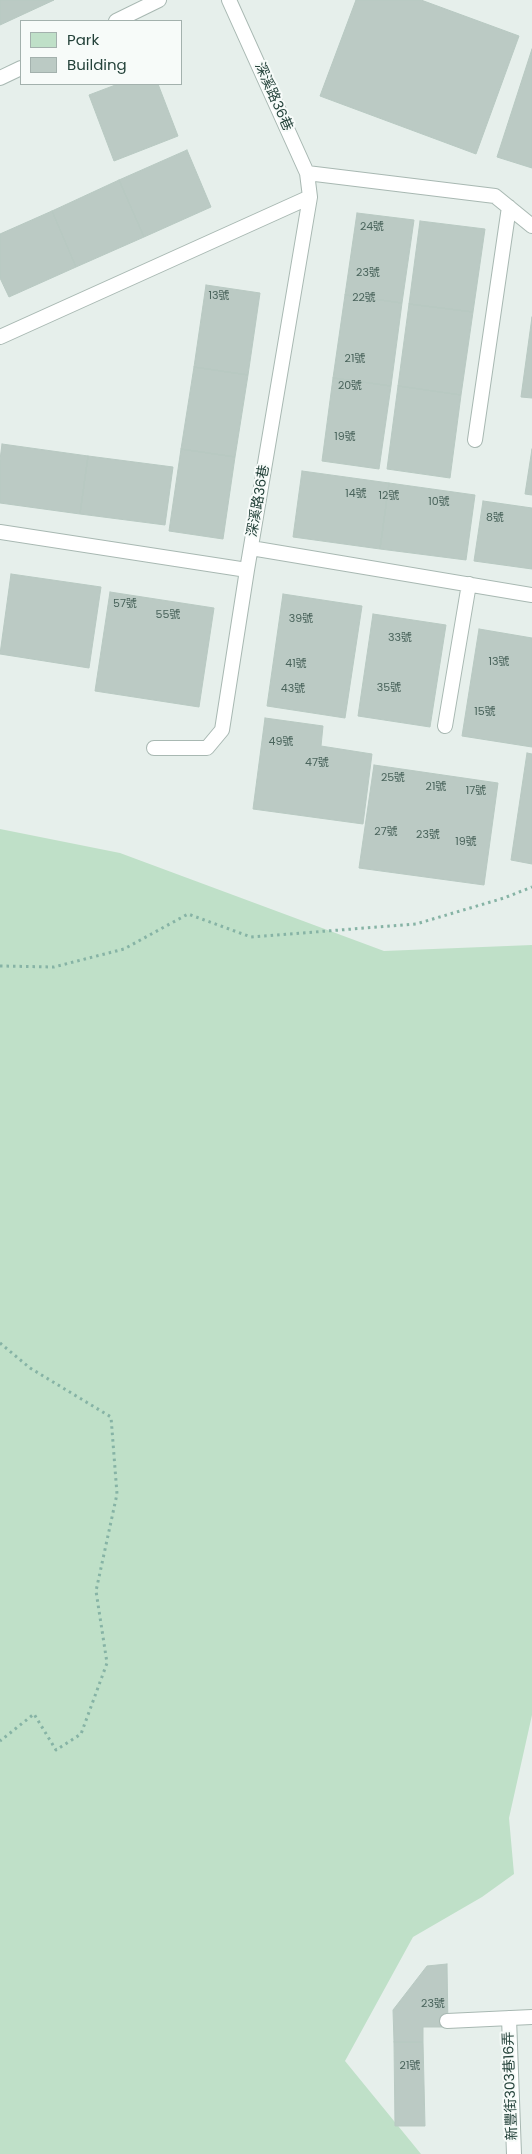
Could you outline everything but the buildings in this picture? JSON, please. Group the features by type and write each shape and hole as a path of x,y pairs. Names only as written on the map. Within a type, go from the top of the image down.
{"lane":[{"path":"118,20 158,0"},
{"name":"深溪路36巷","path":"154,748 207,748 222,730 310,197 307,173 229,0"},
{"path":"0,78 20,68"},
{"path":"307,173 495,196 532,226"},
{"path":"0,337 310,197"},
{"path":"475,440 508,207"},
{"path":"0,532 247,570"},
{"path":"251,548 532,595"},
{"path":"445,726 469,584"},
{"name":"新豐街303巷16弄","path":"447,2020 532,2017"},
{"name":"新豐街303巷16弄","path":"509,2018 514,2154"}],"path":[{"path":"0,966 54,967 124,949 188,914 251,937 416,924 532,888"},
{"path":"0,1343 30,1368 111,1417 117,1494 96,1591 107,1663 81,1734 56,1750 34,1714 0,1741"}],"green space":[{"path":"0,829 120,853 384,951 532,945 532,1715 509,1818 514,1874 482,1897 413,1937 345,2061 421,2154 0,2154"}]}
